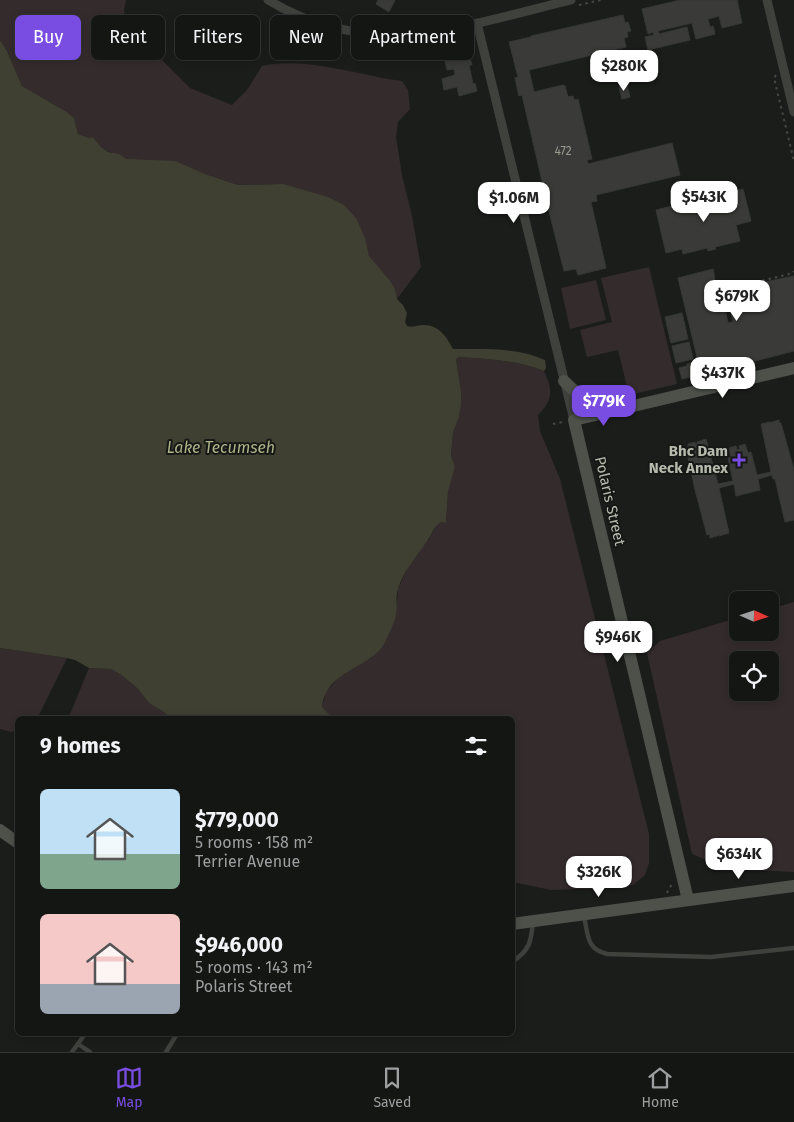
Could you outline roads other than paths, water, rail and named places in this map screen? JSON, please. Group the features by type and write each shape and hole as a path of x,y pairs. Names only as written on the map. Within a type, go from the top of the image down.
{"street":[{"path":"268,0 292,13 320,24 366,34 400,35 418,34 477,23 571,3"},
{"path":"767,0 794,112"},
{"name":"Polaris Street","path":"477,23 564,381 570,420 688,900"},
{"path":"570,420 794,368"},
{"path":"564,381 586,401 601,405 628,407"},
{"path":"0,830 15,840"},
{"path":"515,924 794,886"}],"lane":[{"path":"584,914 589,941 594,949 606,954 711,958 794,948"},
{"path":"515,960 524,954 531,941 534,921"},
{"path":"72,1052 84,1036"},
{"path":"166,1052 176,1036"},
{"path":"78,1044 90,1052"}],"water":[{"name":"Lake Tecumseh","path":"0,40 7,51 22,86 67,112 74,118 78,134 89,138 93,137 108,152 119,154 126,159 175,161 238,185 283,184 328,197 344,205 356,218 365,238 369,256 390,281 395,289 397,299 407,313 405,322 407,326 428,325 438,329 453,349 511,351 545,360 546,368 544,371 523,364 501,361 458,357 456,359 461,404 459,417 453,433 451,455 455,467 448,492 446,523 441,522 433,530 404,576 397,592 395,619 384,644 368,660 339,678 331,685 325,695 322,707 331,716 168,716 149,703 137,688 111,669 89,668 67,658 0,648"}],"place":[{"name":"Bhc Dam Neck Annex","path":"739,460"}]}
